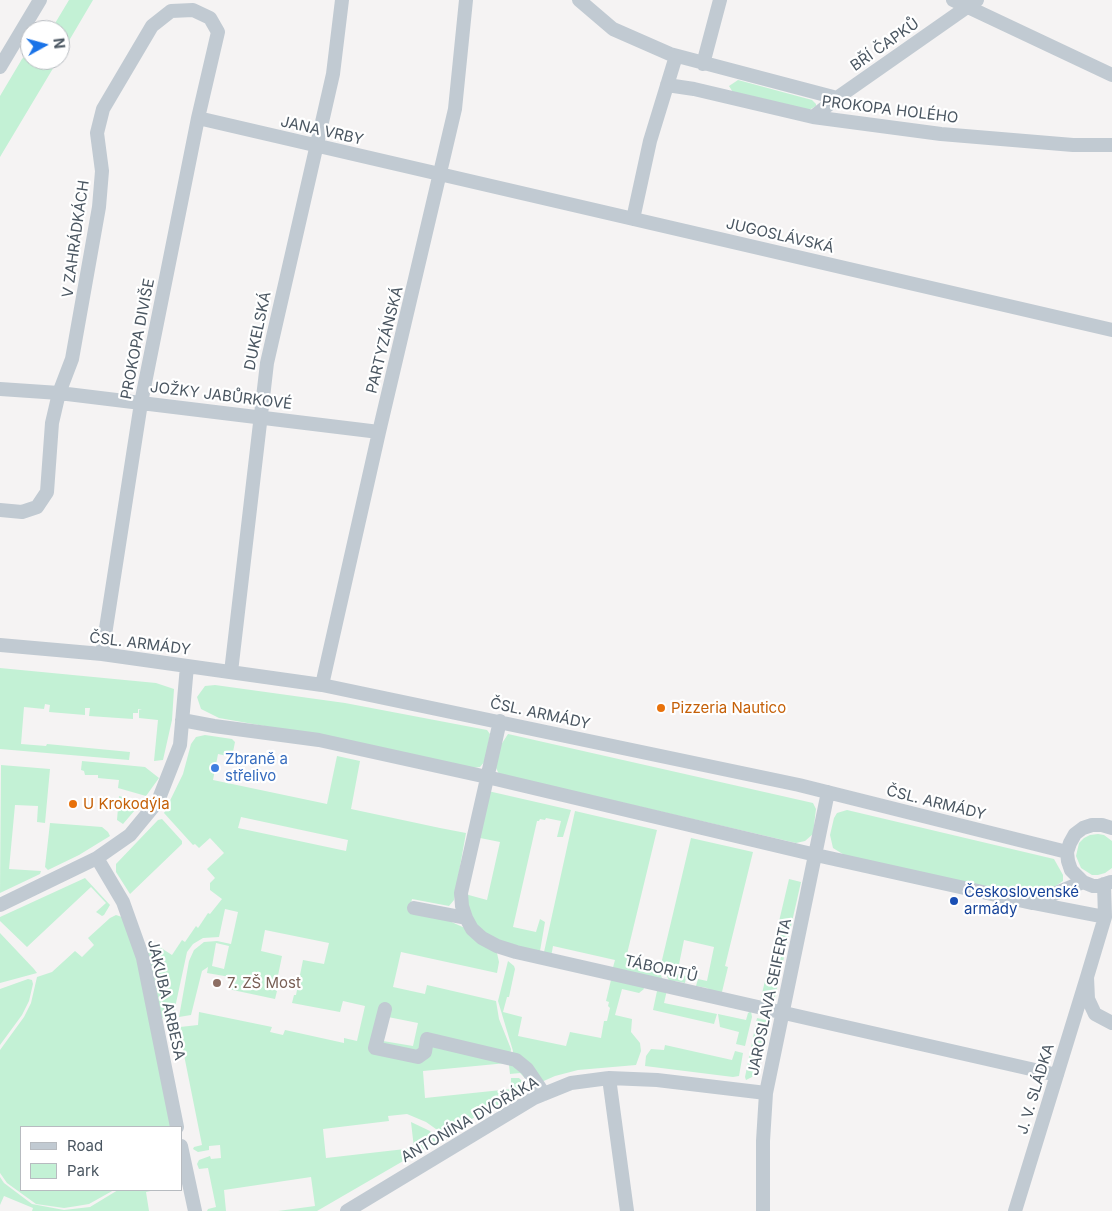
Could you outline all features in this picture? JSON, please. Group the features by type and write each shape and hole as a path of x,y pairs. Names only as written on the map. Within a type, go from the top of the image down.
{"street":[{"path":"0,67 40,0"},
{"name":"DUKELSKÁ","path":"231,672 267,363 332,74 342,0"},
{"name":"PARTYZÁNSKÁ","path":"322,685 455,109 466,0"},
{"name":"PROKOPA HOLÉHO","path":"579,0 613,29 676,56 837,98"},
{"path":"703,64 720,0"},
{"path":"953,0 973,3 1112,75"},
{"name":"BŘÍ ČAPKŮ","path":"813,117 837,98 973,3"},
{"name":"V ZAHRÁDKÁCH","path":"0,510 22,512 37,507 47,492 52,424 59,393 72,359 99,207 102,171 97,133 103,109 152,26 171,11 193,10 210,18 218,32"},
{"name":"PROKOPA DIVIŠE","path":"102,654 141,403 198,118 218,32"},
{"path":"632,219 650,141 676,56"},
{"name":"PROKOPA HOLÉHO","path":"667,85 694,89 813,117 941,134 1073,144 1112,145"},
{"name":"JANA VRBY","path":"198,118 439,176"},
{"name":"JUGOSLÁVSKÁ","path":"439,176 1112,330"},
{"name":"JOŽKY JABŮRKOVÉ","path":"0,389 59,393 379,432"},
{"name":"ČSL. ARMÁDY","path":"0,645 102,654 322,685 828,792 1067,852"},
{"path":"0,905 98,858 130,835 158,801 180,745 187,666"},
{"path":"182,720 319,740 487,777 816,855 1032,903 1105,917"},
{"name":"TÁBORITŮ","path":"500,722 461,894 466,918 472,929 482,938 497,946 516,952 1057,1075"},
{"name":"JAROSLAVA SEIFERTA","path":"763,1211 763,1141 766,1093 828,792"},
{"path":"1108,883 1093,886 1083,882 1071,870 1067,852 1075,834 1083,828 1097,825 1112,828"},
{"name":"JAKUBA ARBESA","path":"98,858 123,902 143,958 177,1126"},
{"path":"1032,903 1083,882"},
{"name":"J. V. SLÁDKA","path":"1015,1211 1088,977 1105,917 1108,883"},
{"path":"414,908 466,918"},
{"path":"1088,977 1088,999 1096,1014 1112,1022"},
{"path":"385,1009 375,1048 418,1057 425,1052 428,1039 516,1060 527,1069 544,1094"},
{"path":"609,1078 627,1211"},
{"name":"ANTONÍNA DVOŘÁKA","path":"347,1211 534,1098 571,1083 609,1078 657,1080 766,1093"},
{"path":"182,1151 195,1211"}],"green space":[{"path":"69,0 93,0 70,39 70,20 57,20"},
{"path":"20,62 20,70 52,70 0,157 0,96"},
{"path":"738,80 812,100 816,106 809,110 734,94 729,86"},
{"path":"0,668 156,683 174,689 172,720 163,760 154,761 158,720 139,718 139,710 142,710 138,709 138,713 133,713 133,719 89,716 90,708 85,708 85,715 49,712 50,705 45,704 44,709 24,707 21,744 46,746 47,744 130,752 129,760 0,749"},
{"path":"215,685 345,703 487,730 490,734 485,761 480,767 472,768 321,736 219,718 201,709 197,697 205,686"},
{"path":"508,734 813,803 816,809 813,834 805,841 796,843 499,774 496,768 499,748"},
{"path":"205,735 232,739 235,742 232,757 218,754 213,780 327,804 337,756 360,761 351,809 466,833 454,900 449,906 412,899 409,912 445,919 467,929 497,953 499,962 497,973 401,952 393,987 425,994 427,985 496,1001 499,1019 511,1049 510,1057 512,1058 513,1051 498,1001 508,961 515,969 509,997 507,997 503,1012 522,1017 518,1036 566,1046 570,1032 601,1038 604,1021 607,1021 610,1008 608,1006 609,1002 606,1001 611,980 642,984 644,989 639,993 622,989 615,1015 632,1019 631,1032 640,1043 641,1051 636,1065 578,1070 555,1076 530,1087 527,1080 520,1073 510,1074 507,1063 423,1071 425,1098 511,1089 511,1078 519,1078 524,1083 525,1088 523,1092 443,1134 426,1122 407,1114 388,1116 389,1121 323,1129 326,1158 414,1148 411,1122 430,1131 436,1138 436,1142 317,1211 278,1211 315,1206 311,1177 224,1190 226,1211 207,1211 216,1207 208,1168 199,1169 197,1164 199,1160 210,1156 211,1159 221,1158 220,1145 209,1146 209,1150 198,1152 193,1149 202,1145 180,1035 171,1037 171,1033 180,1027 198,1025 199,1012 272,1027 270,1032 283,1035 285,1030 344,1043 344,1038 357,1041 365,1006 343,1001 340,1012 292,1003 294,995 296,995 303,960 324,964 329,943 265,930 261,951 282,956 275,999 228,989 230,977 207,973 208,967 202,971 191,1015 179,1017 189,961 194,950 204,942 217,941 231,944 238,912 225,909 219,937 203,938 193,944 187,952 171,1022 161,1017 147,951 151,945 155,944 172,955 182,940 185,942 196,926 198,928 208,913 210,914 222,899 210,890 210,883 215,878 207,869 224,853 210,838 199,848 195,844 193,845 164,813 183,774 191,744 196,737","holes":["241,817 348,840 346,851 238,828","216,943 229,946 224,969 212,966","388,1017 418,1023 413,1046 383,1041"]},
{"path":"82,761 145,767 159,778 146,796 118,788 119,780 98,778 98,775 85,775 84,771 81,770"},
{"path":"1,765 50,769 45,823 37,822 38,806 15,805 9,869 41,871 40,874 0,893"},
{"path":"488,791 571,810 563,837 557,837 561,821 546,818 545,820 540,819 537,821 513,927 536,932 540,919 545,922 540,951 507,947 475,927 465,894 487,900 500,842 475,837"},
{"path":"119,796 141,803 123,824 117,820"},
{"path":"847,810 1054,859 1063,875 1063,881 1054,887 1023,896 846,856 833,848 830,835 837,813"},
{"path":"575,811 657,830 626,958 656,965 663,980 612,971 615,960 553,946 551,957 544,952"},
{"path":"162,819 182,841 182,844 130,894 116,872 116,864 158,820"},
{"path":"50,823 102,827 110,836 79,855 48,870 45,867"},
{"path":"1098,834 1104,835 1112,841 1112,868 1105,873 1092,875 1081,868 1076,856 1079,843 1084,838"},
{"path":"691,838 753,852 725,966 728,967 721,996 707,988 696,986 698,979 707,981 714,947 684,940 677,974 686,976 685,983 675,981 670,983 663,967 662,960"},
{"path":"85,878 110,905 104,915 102,916 96,912 106,903 91,887 27,947 0,921 0,917"},
{"path":"789,879 801,882 775,997 771,1004 760,1002"},
{"path":"116,915 122,917 132,936 172,1126 20,1126 20,1191 112,1191 89,1204 64,1208 36,1204 7,1183 0,1173 0,1050 24,1017 31,1003 37,977 52,972 75,951 82,957 94,945 88,938"},
{"path":"0,933 34,969 37,973 0,983"},
{"path":"28,979 32,980 33,984 29,1001 22,1015 0,1045 0,989"},
{"path":"667,990 664,1003 717,1014 714,1024 653,1010 657,991"},
{"path":"751,1011 752,1017 745,1046 736,1044 739,1032 720,1027 718,1014 746,1020 748,1013"},
{"path":"757,1018 766,1020 769,1025 758,1070 752,1077 746,1080 745,1077"},
{"path":"665,1045 732,1060 735,1051 743,1053 739,1076 733,1077 645,1066 646,1056 651,1049 664,1050"},
{"path":"0,1177 4,1183 32,1204 64,1210 90,1207 116,1191 150,1191 146,1192 149,1211 32,1211 33,1208 4,1196 0,1205"}],"place":[{"name":"Pizzeria Nautico","path":"661,708"},
{"name":"Zbraně a střelivo","path":"215,768"},
{"name":"U Krokodýla","path":"73,804"},
{"name":"Československé armády","path":"954,901"},
{"name":"7. ZŠ Most","path":"217,983"}]}
